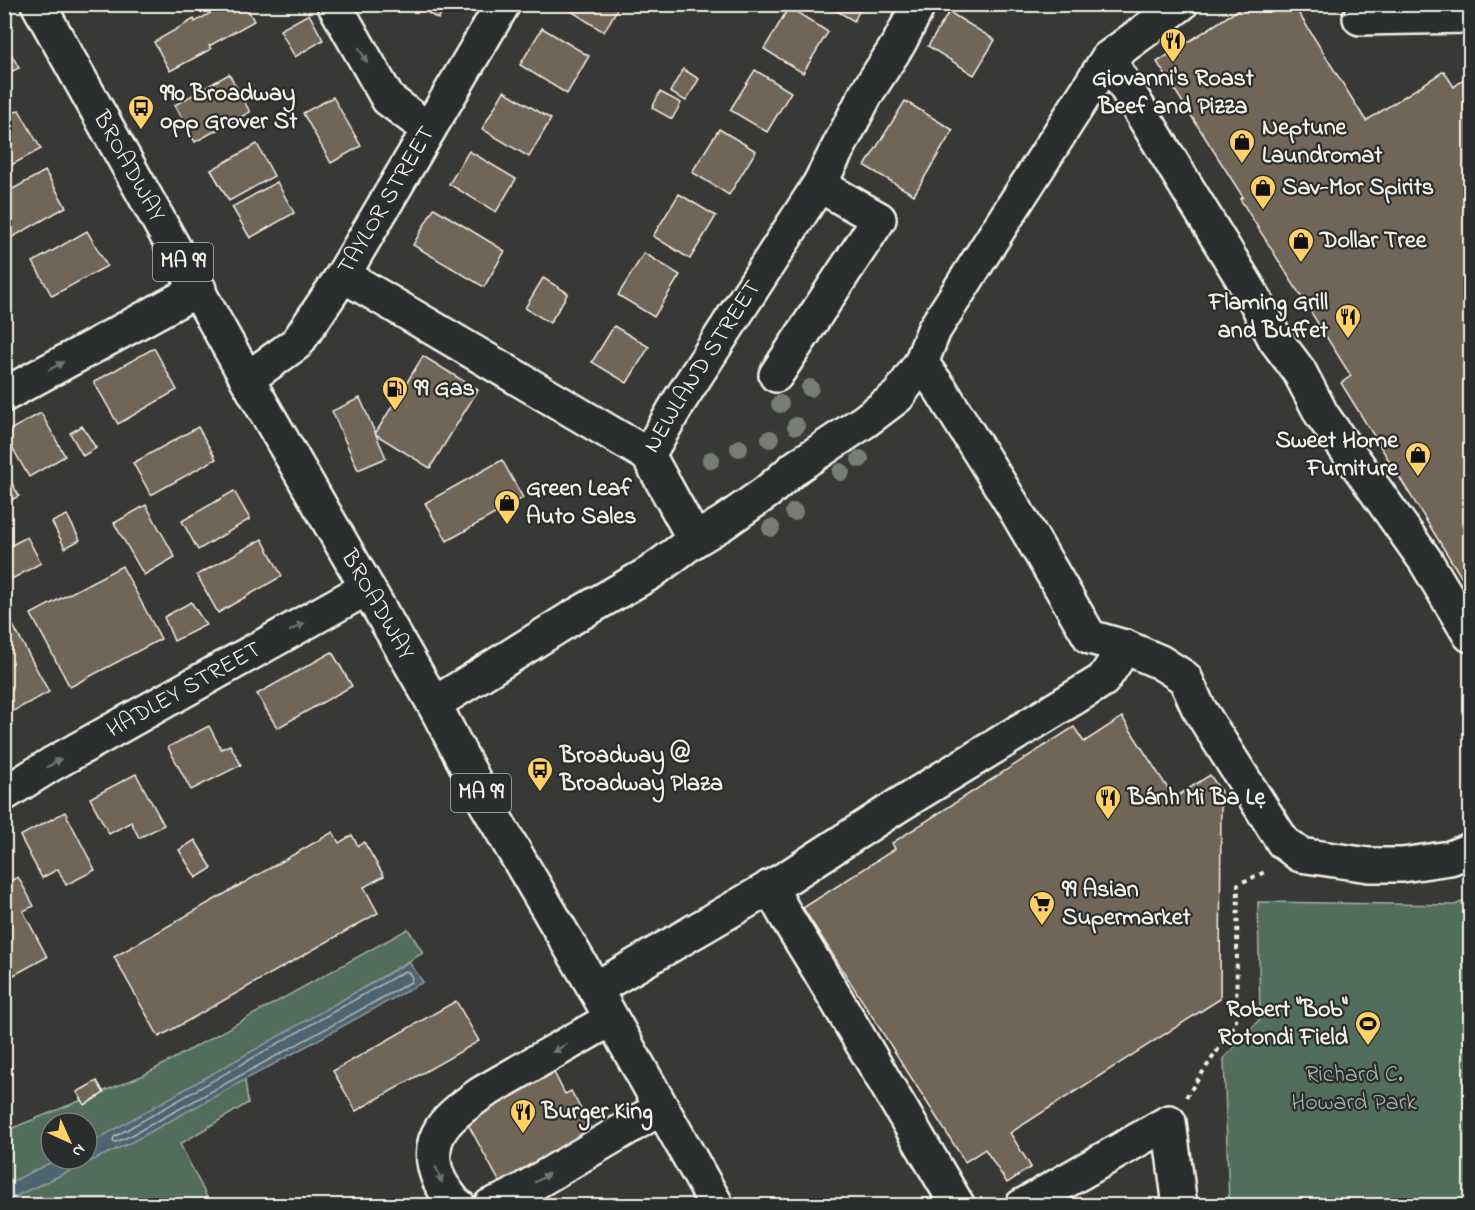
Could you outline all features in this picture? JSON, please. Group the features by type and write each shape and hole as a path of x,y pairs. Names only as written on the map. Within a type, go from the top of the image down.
{"street":[{"name":"BROADWAY","path":"38,4 247,378 434,704 487,805 595,989 717,1206"},
{"path":"334,4 388,99 428,129"},
{"name":"TAYLOR STREET","path":"247,378 297,343 343,275 503,4"},
{"name":"NEWLAND STREET","path":"343,275 648,455 680,400 819,185 866,94 919,4"},
{"path":"434,704 570,619 650,573 693,541 767,492 796,467 898,396 921,363 934,330 1108,58 1181,4"},
{"path":"1360,18 1470,16"},
{"path":"1108,58 1253,296 1275,339 1299,371 1322,415 1425,560 1470,635"},
{"path":"776,375 879,219 819,185"},
{"path":"4,395 199,289"},
{"path":"921,363 941,390 1012,504 1090,637 1125,647 1160,662 1185,678 1198,707 1283,842 1300,855 1370,866 1402,866 1450,858 1470,850"},
{"path":"648,455 693,541"},
{"name":"HADLEY STREET","path":"4,794 52,764 367,588"},
{"path":"595,989 770,887 1104,680 1125,647"},
{"path":"770,887 958,1206"},
{"path":"459,1206 456,1205 438,1178 432,1150 443,1125 482,1093 611,1019"},
{"path":"490,1206 509,1198 661,1108"},
{"path":"1022,1206 1169,1122 1180,1206"}],"path":[{"path":"1169,1122 1236,1023 1238,884 1300,855"}],"green space":[{"name":"Richard C. Howard Park","path":"1470,898 1470,1205 1229,1205 1224,1058 1260,1019 1258,902 1455,905"},
{"path":"408,929 423,953 248,1055 245,1080 248,1103 180,1144 211,1205 5,1206 5,1131 39,1117 39,1171 99,1171 99,1111 55,1111 144,1075"}],"water":[{"path":"409,962 423,982 132,1142 99,1157 99,1138"},
{"path":"39,1168 39,1171 70,1171 5,1203 5,1185"}],"building":[{"path":"226,4 245,4 254,21 209,46 211,49 170,71 154,42"},
{"path":"413,4 447,4 438,19"},
{"path":"560,4 620,4 604,32"},
{"path":"825,4 863,4 854,21"},
{"path":"1247,4 1293,4 1366,121 1444,71 1454,87 1466,77 1470,84 1470,591 1341,383 1351,376 1240,199 1243,197 1157,62"},
{"path":"789,7 828,32 803,73 764,49"},
{"path":"949,12 995,40 974,75 928,46"},
{"path":"309,14 323,40 295,57 280,30"},
{"path":"542,28 589,56 567,94 520,65"},
{"path":"4,41 19,68 4,75"},
{"path":"683,69 699,79 686,101 670,92"},
{"path":"755,70 791,92 767,132 730,110"},
{"path":"229,74 250,112 195,142 175,105"},
{"path":"504,91 551,119 529,157 482,129"},
{"path":"660,92 681,103 672,119 652,108"},
{"path":"333,97 361,146 331,163 303,113"},
{"path":"905,101 953,130 914,195 865,166"},
{"path":"19,110 41,149 4,169 4,118"},
{"path":"719,129 756,151 729,195 692,172"},
{"path":"257,144 274,176 229,201 211,170"},
{"path":"469,151 516,179 496,212 449,184"},
{"path":"45,171 66,207 11,238 4,227 4,194"},
{"path":"277,182 294,213 250,238 232,207"},
{"path":"679,194 716,216 690,259 653,236"},
{"path":"434,208 505,251 484,287 413,245"},
{"path":"87,231 107,266 52,296 33,262"},
{"path":"644,253 680,275 654,317 618,295"},
{"path":"543,278 568,293 550,323 525,308"},
{"path":"614,326 649,347 627,383 592,362"},
{"path":"154,348 177,390 118,424 94,382"},
{"path":"423,356 478,390 430,468 375,434"},
{"path":"360,398 386,458 358,470 332,411"},
{"path":"41,413 65,456 29,477 4,433"},
{"path":"82,426 96,448 83,456 70,433"},
{"path":"198,427 216,459 151,495 133,463"},
{"path":"502,460 523,498 447,541 425,503"},
{"path":"4,469 19,496 4,504"},
{"path":"234,491 250,519 198,550 182,521"},
{"path":"146,505 175,557 144,575 114,523"},
{"path":"67,515 80,540 65,548 52,522"},
{"path":"27,537 41,563 12,579 4,564 4,549"},
{"path":"262,539 282,576 218,613 197,575"},
{"path":"122,566 161,639 70,687 31,614"},
{"path":"191,602 206,625 174,641 164,617"},
{"path":"9,618 49,692 4,716 4,620"},
{"path":"332,652 352,686 277,728 257,694"},
{"path":"1122,717 1174,798 1210,775 1221,791 1220,999 1010,1133 1031,1167 1007,1183 985,1149 965,1162 803,908 895,849 892,843 1074,727 1084,742"},
{"path":"209,726 221,749 230,745 241,765 191,790 168,747"},
{"path":"136,774 164,825 139,838 131,822 109,834 90,798"},
{"path":"65,812 95,870 66,885 58,869 42,878 20,836"},
{"path":"333,832 339,843 352,835 358,846 364,842 384,876 364,887 378,913 159,1037 114,957"},
{"path":"195,840 212,868 196,878 179,850"},
{"path":"18,877 34,906 23,911 47,957 14,975 4,956 4,884"},
{"path":"456,1001 479,1041 356,1111 333,1071"},
{"path":"548,1061 565,1094 571,1091 598,1141 504,1190 464,1117"},
{"path":"97,1081 104,1093 85,1105 77,1092"}],"place":[{"name":"Giovanni's Roast Beef and Pizza","path":"1173,64"},
{"name":"990 Broadway opp Grover St","path":"141,131"},
{"name":"Neptune Laundromat","path":"1242,165"},
{"name":"Sav-Mor Spirits","path":"1263,211"},
{"name":"Dollar Tree","path":"1301,264"},
{"name":"Flaming Grill and Buffet","path":"1348,340"},
{"name":"99 Gas","path":"395,412"},
{"name":"Sweet Home Furniture","path":"1418,478"},
{"name":"Green Leaf Auto Sales","path":"507,526"},
{"name":"Broadway @ Broadway Plaza","path":"540,793"},
{"name":"Bánh Mì Ba Lẹ","path":"1108,821"},
{"name":"99 Asian Supermarket","path":"1042,927"},
{"name":"Robert \"Bob\" Rotondi Field","path":"1368,1047"},
{"name":"Burger King","path":"523,1135"}]}
